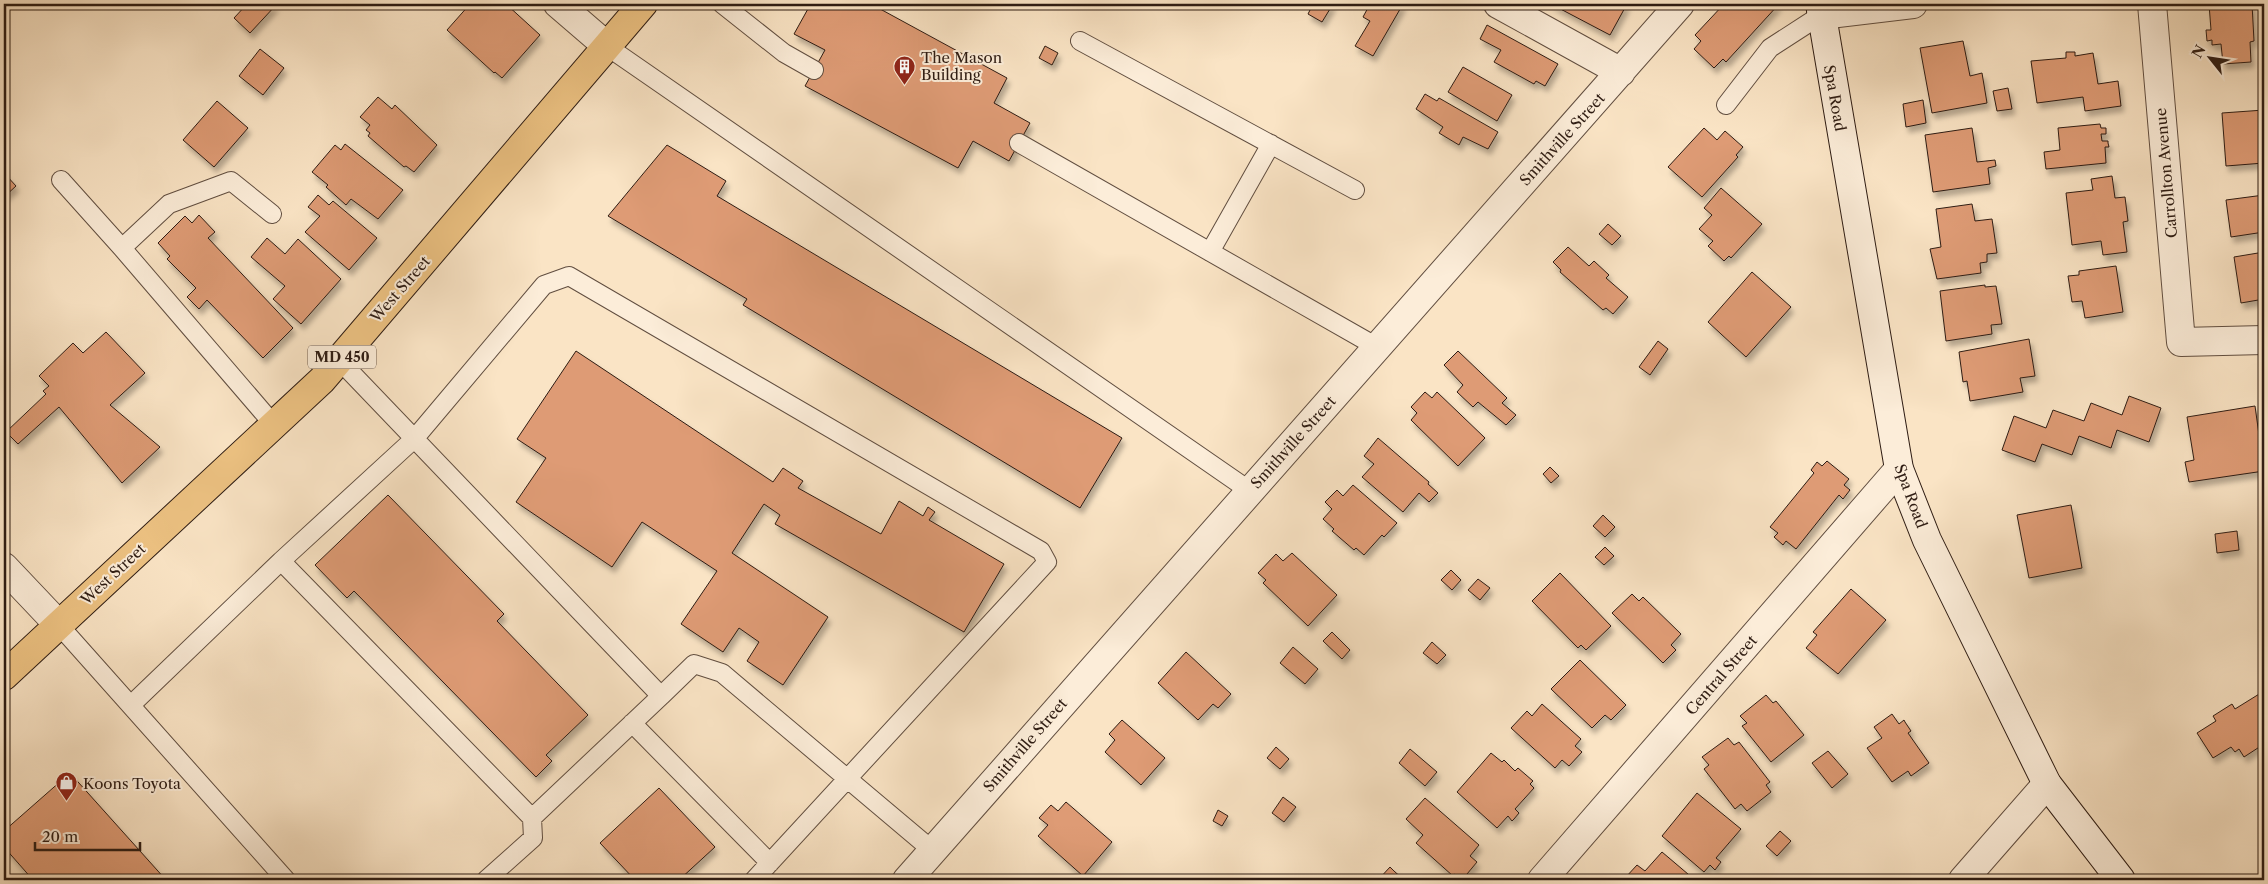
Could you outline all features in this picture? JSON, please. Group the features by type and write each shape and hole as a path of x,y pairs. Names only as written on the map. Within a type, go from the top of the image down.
{"main road":[{"name":"West Street","path":"4,676 322,380 643,4"}],"street":[{"path":"558,4 608,47"},
{"path":"1498,4 1621,72"},
{"name":"Smithville Street","path":"906,880 1680,4"},
{"path":"1820,9 1912,4"},
{"name":"Carrollton Avenue","path":"2152,4 2181,342 2264,340"},
{"name":"Spa Road","path":"1820,9 1899,469 1927,540 2047,784 2121,880"},
{"name":"Central Street","path":"1542,880 1899,469"},
{"path":"4,567 58,624"},
{"path":"1963,880 2047,784"}],"lane":[{"path":"722,4 784,53 814,70"},
{"path":"1726,105 1770,48 1820,9"},
{"path":"1080,41 1356,190"},
{"path":"608,47 1250,491"},
{"path":"1019,142 1377,347"},
{"path":"1210,252 1271,144"},
{"path":"60,180 122,248 274,425"},
{"path":"122,248 169,204 231,181 272,214"},
{"path":"131,705 281,561 415,438 544,285 569,276 1041,551 1047,562 754,880"},
{"path":"339,360 661,696"},
{"path":"281,561 532,818 532,838 486,880"},
{"path":"58,624 286,880"},
{"path":"532,818 694,664 722,672 932,850"},
{"path":"632,723 770,864"}],"building":[{"path":"247,4 276,5 250,33 234,18"},
{"path":"470,4 506,4 540,35 502,78 447,30"},
{"name":"The Mason Building","path":"803,4 871,4 1007,78 994,103 1030,123 1009,161 973,141 958,168 805,86 825,50 794,34 809,7"},
{"path":"1310,4 1333,4 1322,22 1308,14 1312,6"},
{"path":"1370,4 1403,4 1373,56 1355,46 1370,21 1363,17"},
{"path":"1551,4 1627,4 1610,35"},
{"path":"1724,4 1779,4 1726,62 1723,59 1714,68 1694,49 1701,41 1695,35"},
{"path":"2209,4 2252,4 2254,41 2250,42 2251,62 2223,64 2221,44 2212,45 2212,40 2207,41 2206,30 2211,30"},
{"path":"1487,25 1558,64 1545,86 1536,81 1534,84 1494,62 1501,50 1480,39"},
{"path":"1963,41 1970,76 1982,73 1987,103 1932,113 1920,48"},
{"path":"1045,46 1058,53 1052,65 1039,58"},
{"path":"260,49 284,68 263,95 239,76"},
{"path":"2066,52 2075,52 2075,56 2093,53 2098,84 2118,81 2121,106 2085,111 2083,97 2037,103 2031,61 2066,58"},
{"path":"1463,67 1512,95 1497,121 1448,92"},
{"path":"2008,88 2012,109 1997,111 1993,91"},
{"path":"1425,94 1437,101 1439,98 1498,132 1488,149 1463,137 1459,145 1439,133 1443,127 1416,109"},
{"path":"378,97 392,109 395,105 437,145 414,172 406,166 404,167 368,136 370,133 366,130 370,125 360,117"},
{"path":"1923,100 1926,123 1906,127 1903,104"},
{"path":"217,101 248,128 214,167 183,140"},
{"path":"2264,110 2264,163 2226,166 2222,113"},
{"path":"2100,124 2101,128 2106,128 2106,134 2101,134 2102,141 2108,141 2109,147 2105,147 2106,163 2046,169 2044,152 2060,150 2058,128"},
{"path":"1704,128 1717,140 1725,131 1743,147 1736,155 1738,157 1702,197 1668,167"},
{"path":"1972,128 1977,162 1995,160 1996,166 1988,168 1990,184 1933,192 1925,135"},
{"path":"345,144 403,190 378,219 351,199 346,205 326,187 328,185 312,172 335,145 341,150"},
{"path":"667,145 726,181 717,196 1122,438 1080,508 743,305 747,299 608,216"},
{"path":"6,175 16,186 4,197 4,177"},
{"path":"2112,176 2115,198 2125,197 2128,221 2123,222 2127,252 2103,255 2101,241 2072,245 2066,193 2093,190 2091,179"},
{"path":"1721,188 1762,224 1731,258 1729,256 1724,261 1708,246 1713,241 1699,229 1712,215 1704,208"},
{"path":"318,195 329,205 333,201 377,238 349,270 305,232 320,216 308,207"},
{"path":"2264,195 2264,232 2231,237 2226,200"},
{"path":"1972,204 1975,221 1992,219 1997,253 1987,254 1987,262 1980,263 1981,273 1937,279 1930,249 1941,247 1936,209"},
{"path":"199,215 215,232 208,238 293,328 263,358 207,300 199,309 187,297 196,288 167,259 170,256 158,243 185,216 192,223"},
{"path":"1608,224 1621,236 1612,245 1599,234"},
{"path":"267,238 285,254 298,239 341,279 301,324 273,299 285,286 251,257"},
{"path":"1568,247 1589,266 1594,261 1609,275 1606,278 1628,297 1613,314 1606,308 1603,310 1560,272 1561,270 1553,262"},
{"path":"2264,252 2264,299 2241,303 2234,257"},
{"path":"2116,266 2123,312 2085,318 2082,301 2072,302 2068,276 2079,275 2079,271"},
{"path":"1752,272 1791,307 1746,357 1708,322"},
{"path":"1985,285 1985,287 1996,286 2002,324 1991,325 1992,334 1946,341 1940,291"},
{"path":"106,332 145,373 110,405 160,447 122,483 59,407 18,444 6,432 46,394 43,391 49,386 39,376 73,343 83,353"},
{"path":"2029,339 2035,376 2020,378 2023,392 1970,401 1967,381 1963,382 1959,352"},
{"path":"1658,341 1668,349 1650,375 1639,367"},
{"path":"576,351 773,482 783,468 803,481 798,488 881,534 899,501 923,516 928,507 935,512 929,520 1004,564 964,632 775,524 780,515 764,504 732,553 828,617 783,685 747,661 759,642 739,628 723,652 681,624 717,571 642,522 612,567 516,502 546,458 517,439"},
{"path":"1458,351 1507,398 1502,403 1516,415 1506,425 1478,402 1473,407 1457,392 1463,385 1444,365"},
{"path":"1425,392 1432,398 1437,392 1485,438 1458,466 1411,420 1417,413 1411,407"},
{"path":"2129,396 2161,408 2149,442 2117,430 2111,448 2079,436 2072,455 2042,444 2035,462 2002,450 2014,416 2046,428 2053,410 2084,421 2091,403 2122,415"},
{"path":"2255,406 2264,471 2189,482 2185,462 2194,460 2187,417"},
{"path":"1378,438 1429,482 1428,484 1438,493 1429,502 1419,493 1403,512 1362,477 1374,464 1364,456"},
{"path":"1827,461 1849,479 1844,485 1850,490 1843,499 1839,495 1796,549 1786,541 1783,545 1774,537 1778,533 1770,527 1814,473 1811,470 1817,462 1822,466"},
{"path":"1550,467 1559,476 1551,483 1543,474"},
{"path":"1353,485 1397,523 1384,537 1382,535 1364,555 1356,548 1354,550 1332,531 1334,529 1323,519 1332,509 1325,502 1337,490 1343,496"},
{"path":"388,495 504,614 497,621 588,715 546,755 552,761 536,777 354,591 347,598 315,565"},
{"path":"2071,505 2082,568 2029,578 2017,515"},
{"path":"1603,515 1615,527 1605,537 1593,526"},
{"path":"2237,531 2239,550 2217,553 2215,534"},
{"path":"1605,547 1614,556 1604,565 1595,557"},
{"path":"1292,553 1337,595 1308,626 1263,583 1266,580 1258,573 1276,554 1283,561"},
{"path":"1451,570 1461,580 1452,590 1441,580"},
{"path":"1560,573 1611,626 1586,650 1581,645 1578,648 1532,601"},
{"path":"1478,579 1490,588 1480,600 1468,590"},
{"path":"1851,589 1886,620 1838,674 1806,648 1817,635 1813,632"},
{"path":"1632,594 1639,601 1643,597 1681,634 1671,645 1676,650 1663,663 1612,613"},
{"path":"1332,632 1350,650 1342,659 1323,641"},
{"path":"1432,642 1446,655 1437,664 1423,653"},
{"path":"1293,647 1318,669 1305,684 1280,663"},
{"path":"1186,652 1231,694 1218,708 1213,704 1198,720 1158,683"},
{"path":"1580,660 1626,705 1611,720 1605,715 1592,728 1551,689"},
{"path":"2264,691 2264,744 2244,757 2239,749 2235,752 2231,747 2213,758 2197,733 2216,721 2213,716 2232,704 2235,709"},
{"path":"1766,695 1773,703 1776,701 1804,735 1771,762 1742,726 1747,723 1740,716"},
{"path":"1542,704 1581,739 1575,746 1582,752 1569,766 1562,760 1555,768 1511,728 1527,711 1532,716"},
{"path":"1892,714 1899,724 1904,720 1911,731 1908,733 1929,763 1911,776 1908,771 1892,782 1867,748 1882,738 1874,727"},
{"path":"1122,720 1165,758 1141,785 1105,752 1115,740 1109,734"},
{"path":"1728,738 1734,745 1739,742 1770,782 1766,785 1771,792 1747,811 1741,804 1735,809 1704,769 1709,765 1702,757"},
{"path":"1276,747 1289,759 1280,769 1267,758"},
{"path":"1410,749 1437,772 1425,786 1399,763"},
{"path":"1828,751 1848,774 1832,788 1812,763"},
{"path":"1491,753 1502,762 1504,760 1515,771 1518,768 1533,781 1530,784 1534,788 1515,809 1519,813 1514,819 1512,821 1508,816 1497,828 1457,792"},
{"name":"Koons Toyota","path":"70,773 166,880 33,880 4,847 4,831"},
{"path":"659,788 715,847 679,880 635,880 600,843"},
{"path":"1697,793 1741,829 1716,858 1721,862 1715,870 1710,865 1704,872 1662,836"},
{"path":"1283,797 1296,807 1284,822 1272,813"},
{"path":"1425,798 1479,845 1470,856 1477,862 1462,880 1454,874 1453,876 1416,843 1423,835 1406,819"},
{"path":"1066,802 1112,842 1083,876 1038,836 1048,825 1039,818 1051,805 1058,811"},
{"path":"1218,810 1228,816 1222,826 1213,821"},
{"path":"1780,831 1791,841 1777,856 1766,846"},
{"path":"1662,852 1695,880 1627,880 1625,878 1637,865 1645,871"},
{"path":"1390,867 1394,871 1404,880 1378,880"}],"place":[{"name":"The Mason Building","path":"905,85"},
{"name":"Koons Toyota","path":"67,802"}]}
